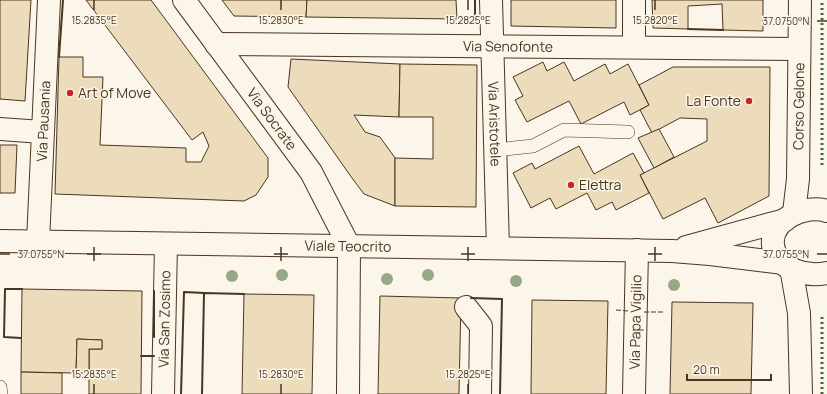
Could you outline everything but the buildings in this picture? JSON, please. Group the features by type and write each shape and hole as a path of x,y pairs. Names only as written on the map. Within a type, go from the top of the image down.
{"street":[{"name":"Via Pausania","path":"38,242 49,0"},
{"name":"Via Socrate","path":"184,0 311,172 349,246"},
{"name":"Via Aristotele","path":"491,0 498,248"},
{"path":"634,0 634,47"},
{"name":"Corso Gelone","path":"790,217 798,179 800,0"},
{"name":"Via Senofonte","path":"216,44 799,49"},
{"path":"0,129 42,132"},
{"path":"672,251 790,217 810,209 827,211"},
{"path":"790,217 777,228 773,245 776,255 788,266 803,274 816,275 827,273"},
{"name":"Viale Teocrito","path":"0,241 672,251"},
{"name":"Via San Zosimo","path":"163,394 166,244"},
{"path":"348,394 349,246"},
{"name":"Via Papa Vigilio","path":"634,394 637,250"},
{"path":"672,251 710,254 788,266"},
{"path":"788,266 798,313 801,394"},
{"path":"466,307 481,326 480,394"}],"lane":[{"path":"495,150 533,146 564,130 628,132"},
{"path":"0,387 1,394"}],"hedge":[{"path":"822,0 822,165"},
{"path":"822,317 822,394"}],"fence":[{"path":"616,310 628,311"},
{"path":"644,312 664,312"}],"wall":[{"path":"59,57 63,0"},
{"path":"466,22 475,22 475,0"},
{"path":"688,29 723,30"},
{"path":"21,338 4,337 5,289 22,289"},
{"path":"154,291 154,337"},
{"path":"181,394 184,292 204,293"},
{"path":"202,394 204,293 244,294"},
{"path":"471,298 502,299 500,394"},
{"path":"141,356 154,356"}],"place":[{"name":"Art of Move","path":"70,93"},
{"name":"La Fonte","path":"749,101"},
{"name":"Elettra","path":"571,185"}]}
